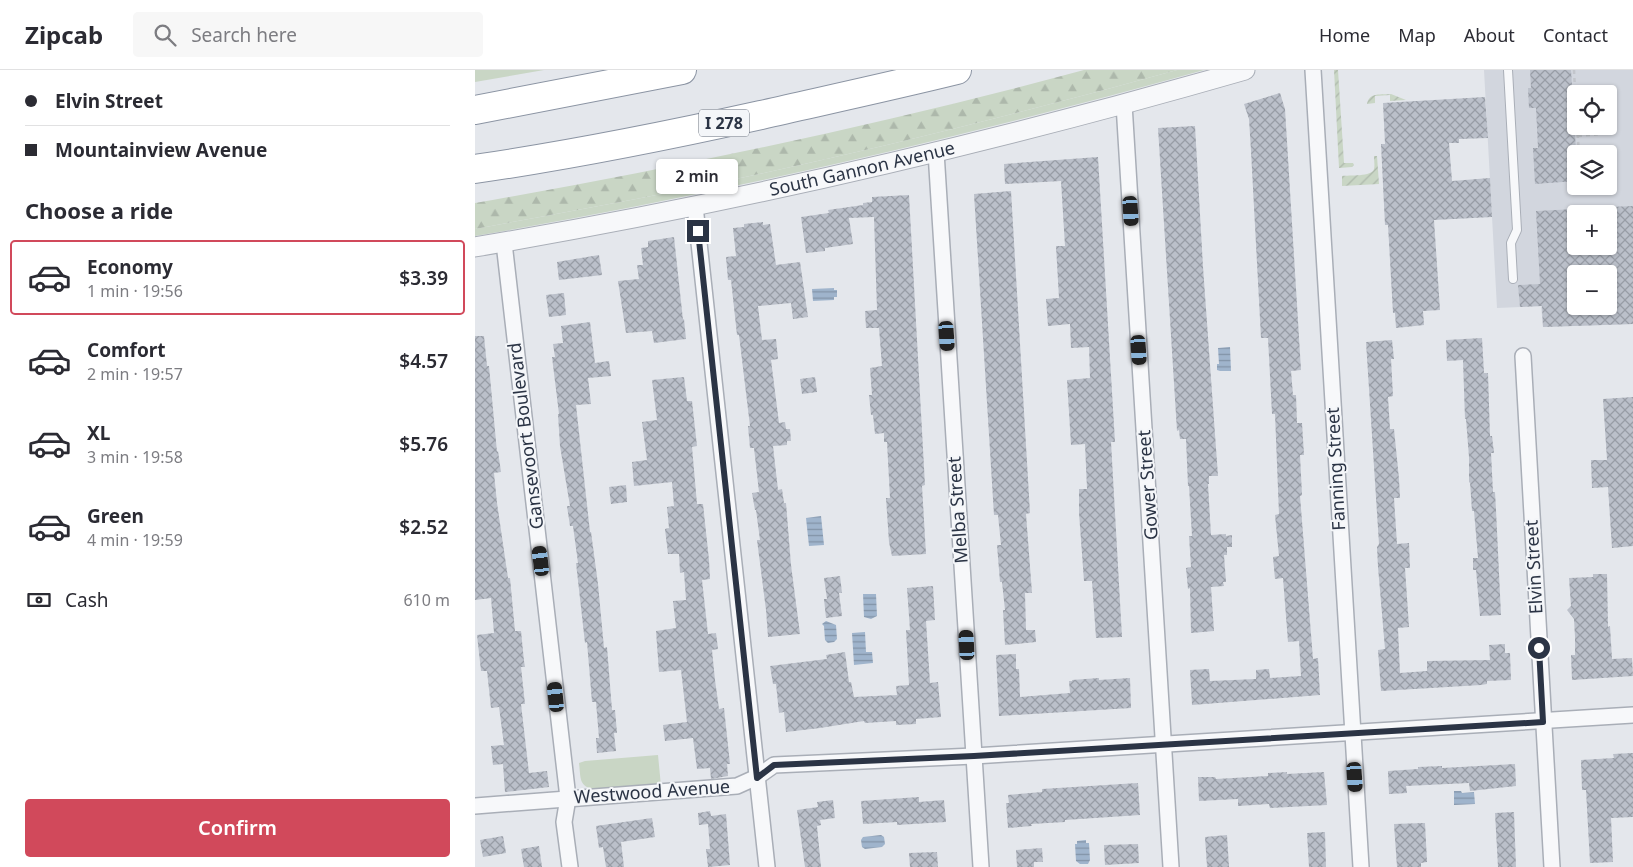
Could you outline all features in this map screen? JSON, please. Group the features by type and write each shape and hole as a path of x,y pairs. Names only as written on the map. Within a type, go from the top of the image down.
{"highway":[{"path":"475,110 682,70"},
{"name":"I 278","path":"480,169 711,126 957,70"},
{"path":"475,104 524,101"}],"street":[{"name":"South Gannon Avenue","path":"475,248 695,206 936,152 1124,104 1245,70"},
{"name":"Fanning Street","path":"1313,70 1361,867"},
{"name":"Gower Street","path":"1124,104 1171,867"},
{"name":"Melba Street","path":"936,152 981,867"},
{"path":"695,206 767,867"},
{"name":"Gansevoort Boulevard","path":"504,243 568,798 564,822 570,867"},
{"name":"Elvin Street","path":"1523,356 1552,867"},
{"name":"Westwood Avenue","path":"475,806 737,786 757,778 774,765 974,756 1633,715"}],"lane":[{"path":"1509,70 1517,230 1511,243 1513,279"}],"path":[{"path":"1573,70 1575,85"},
{"path":"1578,145 1578,136 1590,135"}],"shaded area":[{"path":"1484,70 1633,70 1633,324 1543,327 1541,306 1497,308"}],"green space":[{"path":"475,70 544,70 475,82"},
{"path":"1084,70 1177,70 1074,98 816,162 692,188 475,229 475,203 629,175 781,143 1009,90"},
{"path":"1177,70 1204,70 933,141 750,183 567,220 475,236 475,229 692,188 816,162 1074,98"},
{"path":"1334,70 1338,70 1344,163 1353,163 1352,167 1339,168"},
{"path":"1391,94 1406,100 1390,101 1390,95 1375,96 1375,103 1367,104 1368,100 1373,96"},
{"path":"1374,156 1377,156 1379,184 1342,186 1342,176 1372,172"},
{"path":"658,755 661,786 597,789 586,787 583,784 579,763"}],"water":[{"path":"834,288 834,290 837,290 837,297 834,297 834,300 813,301 812,289"},
{"path":"1230,347 1231,371 1217,370 1217,364 1219,364 1218,348"},
{"path":"821,516 824,545 809,546 806,518"},
{"path":"863,594 876,594 877,616 871,619 864,617"},
{"path":"826,621 836,625 837,639 834,642 828,643 825,640 824,626 822,624"},
{"path":"865,632 866,652 872,652 873,663 854,665 852,633"},
{"path":"1454,791 1461,791 1462,793 1474,792 1475,804 1454,805"},
{"path":"881,835 884,837 885,844 882,847 865,849 862,847 861,840 863,837"},
{"path":"1086,840 1086,843 1089,843 1090,860 1088,864 1080,864 1076,861 1075,844 1077,844 1077,841"}],"building":[{"path":"1530,70 1571,70 1572,85 1567,85 1567,135 1575,135 1576,145 1567,145 1567,182 1535,184 1533,148 1538,148 1536,108 1529,108 1528,88 1531,88"},
{"path":"1280,93 1285,109 1301,370 1291,371 1293,395 1296,395 1297,423 1302,423 1304,455 1300,455 1302,495 1300,496 1313,659 1318,658 1320,695 1192,705 1190,670 1209,669 1210,681 1256,679 1256,670 1269,669 1270,678 1301,676 1299,641 1288,642 1283,578 1275,579 1273,557 1279,556 1275,515 1279,514 1275,414 1272,414 1268,338 1261,338 1249,119 1244,104"},
{"path":"1485,97 1488,138 1459,139 1459,143 1449,143 1452,181 1490,178 1492,217 1434,220 1440,310 1423,311 1424,325 1396,328 1395,313 1393,313 1388,225 1385,225 1381,144 1385,144 1383,103"},
{"path":"1195,126 1218,476 1209,476 1208,484 1211,535 1232,535 1232,547 1227,547 1227,555 1224,555 1226,582 1223,582 1224,586 1211,587 1214,631 1191,633 1190,588 1188,589 1186,568 1191,567 1189,536 1192,536 1186,439 1180,439 1179,430 1177,431 1158,128"},
{"path":"1098,157 1115,442 1111,442 1122,637 1096,638 1092,581 1084,581 1079,513 1079,489 1087,489 1085,444 1071,445 1067,380 1090,378 1089,347 1071,348 1070,324 1048,326 1046,299 1059,298 1056,246 1065,246 1061,181 1005,184 1004,164"},
{"path":"1011,191 1030,513 1026,514 1032,593 1025,593 1026,630 1035,630 1036,642 1005,645 1003,610 1005,610 1002,582 1000,582 997,545 1001,545 998,515 994,515 974,194"},
{"path":"909,195 925,485 922,486 926,554 892,556 889,542 886,498 890,498 887,442 884,442 884,433 875,434 869,395 872,395 870,368 882,366 879,328 866,328 865,311 877,310 874,217 849,218 853,244 825,248 825,251 806,253 801,217 829,213 828,210 863,205 863,203 872,202 872,197"},
{"path":"1633,206 1633,324 1543,327 1542,306 1520,307 1518,285 1540,284 1536,211 1567,209 1567,255 1617,255 1617,207"},
{"path":"763,222 763,225 770,224 776,265 800,262 808,317 793,319 791,303 758,306 762,340 776,339 778,359 771,360 779,423 785,422 786,429 790,429 791,441 787,441 787,445 773,446 778,490 782,489 784,503 786,503 791,565 800,634 768,637 757,540 760,540 752,493 759,492 754,448 750,448 748,426 750,426 739,335 737,335 731,280 728,280 726,257 736,256 733,228 744,227 744,224"},
{"path":"674,237 686,339 654,343 652,331 626,333 618,281 639,279 637,265 643,265 641,248 648,247 648,241"},
{"path":"599,255 602,275 559,280 557,262"},
{"path":"564,293 566,315 549,317 546,295"},
{"path":"590,322 595,363 609,361 611,376 588,378 591,404 576,405 604,648 607,647 612,710 615,710 617,733 614,733 616,751 597,753 596,738 599,738 596,702 592,702 587,642 585,643 576,563 578,563 573,526 570,526 567,506 570,506 560,446 559,414 552,357 555,357 553,344 563,343 561,326"},
{"path":"475,336 484,336 487,366 489,366 497,452 501,472 494,473 497,503 508,578 510,578 515,631 521,631 525,667 521,667 525,704 521,704 529,773 547,771 549,787 505,792 503,764 493,765 491,746 504,745 499,707 491,708 487,671 481,671 477,635 494,633 491,598 475,600"},
{"path":"1482,338 1484,373 1488,373 1490,436 1492,436 1494,453 1491,453 1493,492 1495,492 1501,615 1480,616 1476,570 1473,570 1473,558 1478,558 1474,511 1472,511 1469,483 1463,360 1447,361 1446,340"},
{"path":"1392,340 1394,359 1391,359 1393,396 1388,397 1390,429 1394,429 1399,479 1400,498 1394,498 1397,544 1409,543 1410,568 1405,568 1409,627 1398,628 1400,673 1427,671 1427,661 1490,660 1489,645 1505,644 1505,653 1510,653 1511,680 1487,681 1487,684 1481,685 1381,691 1378,650 1385,649 1378,567 1377,547 1379,544 1366,342"},
{"path":"684,377 687,401 692,401 697,446 692,447 697,504 703,504 709,560 710,579 702,580 708,634 716,633 718,649 712,650 715,680 719,709 724,708 730,764 727,764 728,776 711,779 710,768 697,769 693,738 665,741 663,725 687,722 681,670 659,672 656,631 676,628 673,601 686,600 684,572 680,573 679,554 668,554 665,529 669,528 667,507 674,506 672,482 634,486 632,462 647,460 642,422 657,420 652,380"},
{"path":"815,377 817,392 802,394 800,379"},
{"path":"1633,397 1633,546 1612,548 1608,487 1592,488 1591,460 1607,460 1603,399"},
{"path":"626,485 627,502 611,504 609,487"},
{"path":"1593,574 1607,574 1608,627 1610,626 1612,659 1632,658 1633,676 1572,680 1571,655 1575,655 1575,637 1574,619 1567,610 1571,606 1569,578 1593,577"},
{"path":"840,576 842,593 839,593 842,616 826,618 824,599 827,599 824,578"},
{"path":"933,586 935,620 926,621 930,683 938,682 941,717 916,719 916,724 896,725 896,721 865,723 864,721 786,732 784,712 779,713 776,684 773,684 770,666 827,659 826,655 845,652 849,682 851,682 854,697 897,695 896,686 909,685 906,630 910,630 907,588"},
{"path":"1016,654 1016,669 1019,669 1020,697 1070,693 1069,681 1072,680 1130,678 1131,708 999,716 996,655"},
{"path":"1633,753 1633,817 1611,818 1613,862 1590,863 1586,790 1582,790 1581,760 1614,758 1613,754"},
{"path":"1515,764 1516,786 1470,791 1469,783 1406,786 1407,793 1389,794 1388,771 1418,769 1418,767 1442,766 1442,768"},
{"path":"1287,772 1287,774 1324,772 1327,805 1270,808 1269,804 1238,806 1238,799 1199,801 1198,777 1215,777 1216,779 1268,776 1268,773"},
{"path":"1138,783 1140,815 1065,820 1065,822 1031,824 1032,826 1008,828 1006,803 1009,803 1008,795 1042,792 1042,789"},
{"path":"919,797 919,802 944,800 946,822 897,825 897,822 863,824 861,801"},
{"path":"833,800 835,818 820,820 821,825 817,826 821,867 805,867 797,810 818,807 817,802"},
{"path":"710,811 711,816 726,814 730,865 708,867 706,849 710,849 708,824 699,825 698,813"},
{"path":"1514,812 1516,867 1498,867 1495,813"},
{"path":"652,818 655,837 621,842 624,867 606,867 603,847 599,848 596,826"},
{"path":"1425,823 1427,862 1421,863 1421,867 1397,867 1394,824"},
{"path":"1325,832 1326,867 1309,867 1307,833"},
{"path":"1227,835 1229,867 1207,867 1205,837"},
{"path":"503,836 506,853 483,857 480,840"},
{"path":"1138,844 1139,863 1105,865 1104,845"},
{"path":"539,846 542,867 524,867 521,849"},
{"path":"1042,848 1043,862 1034,862 1034,867 1017,867 1016,850"},
{"path":"937,852 938,867 910,867 909,853"}],"route":[{"path":"698,231 757,778 774,765 974,756 1543,722 1539,648"}]}
